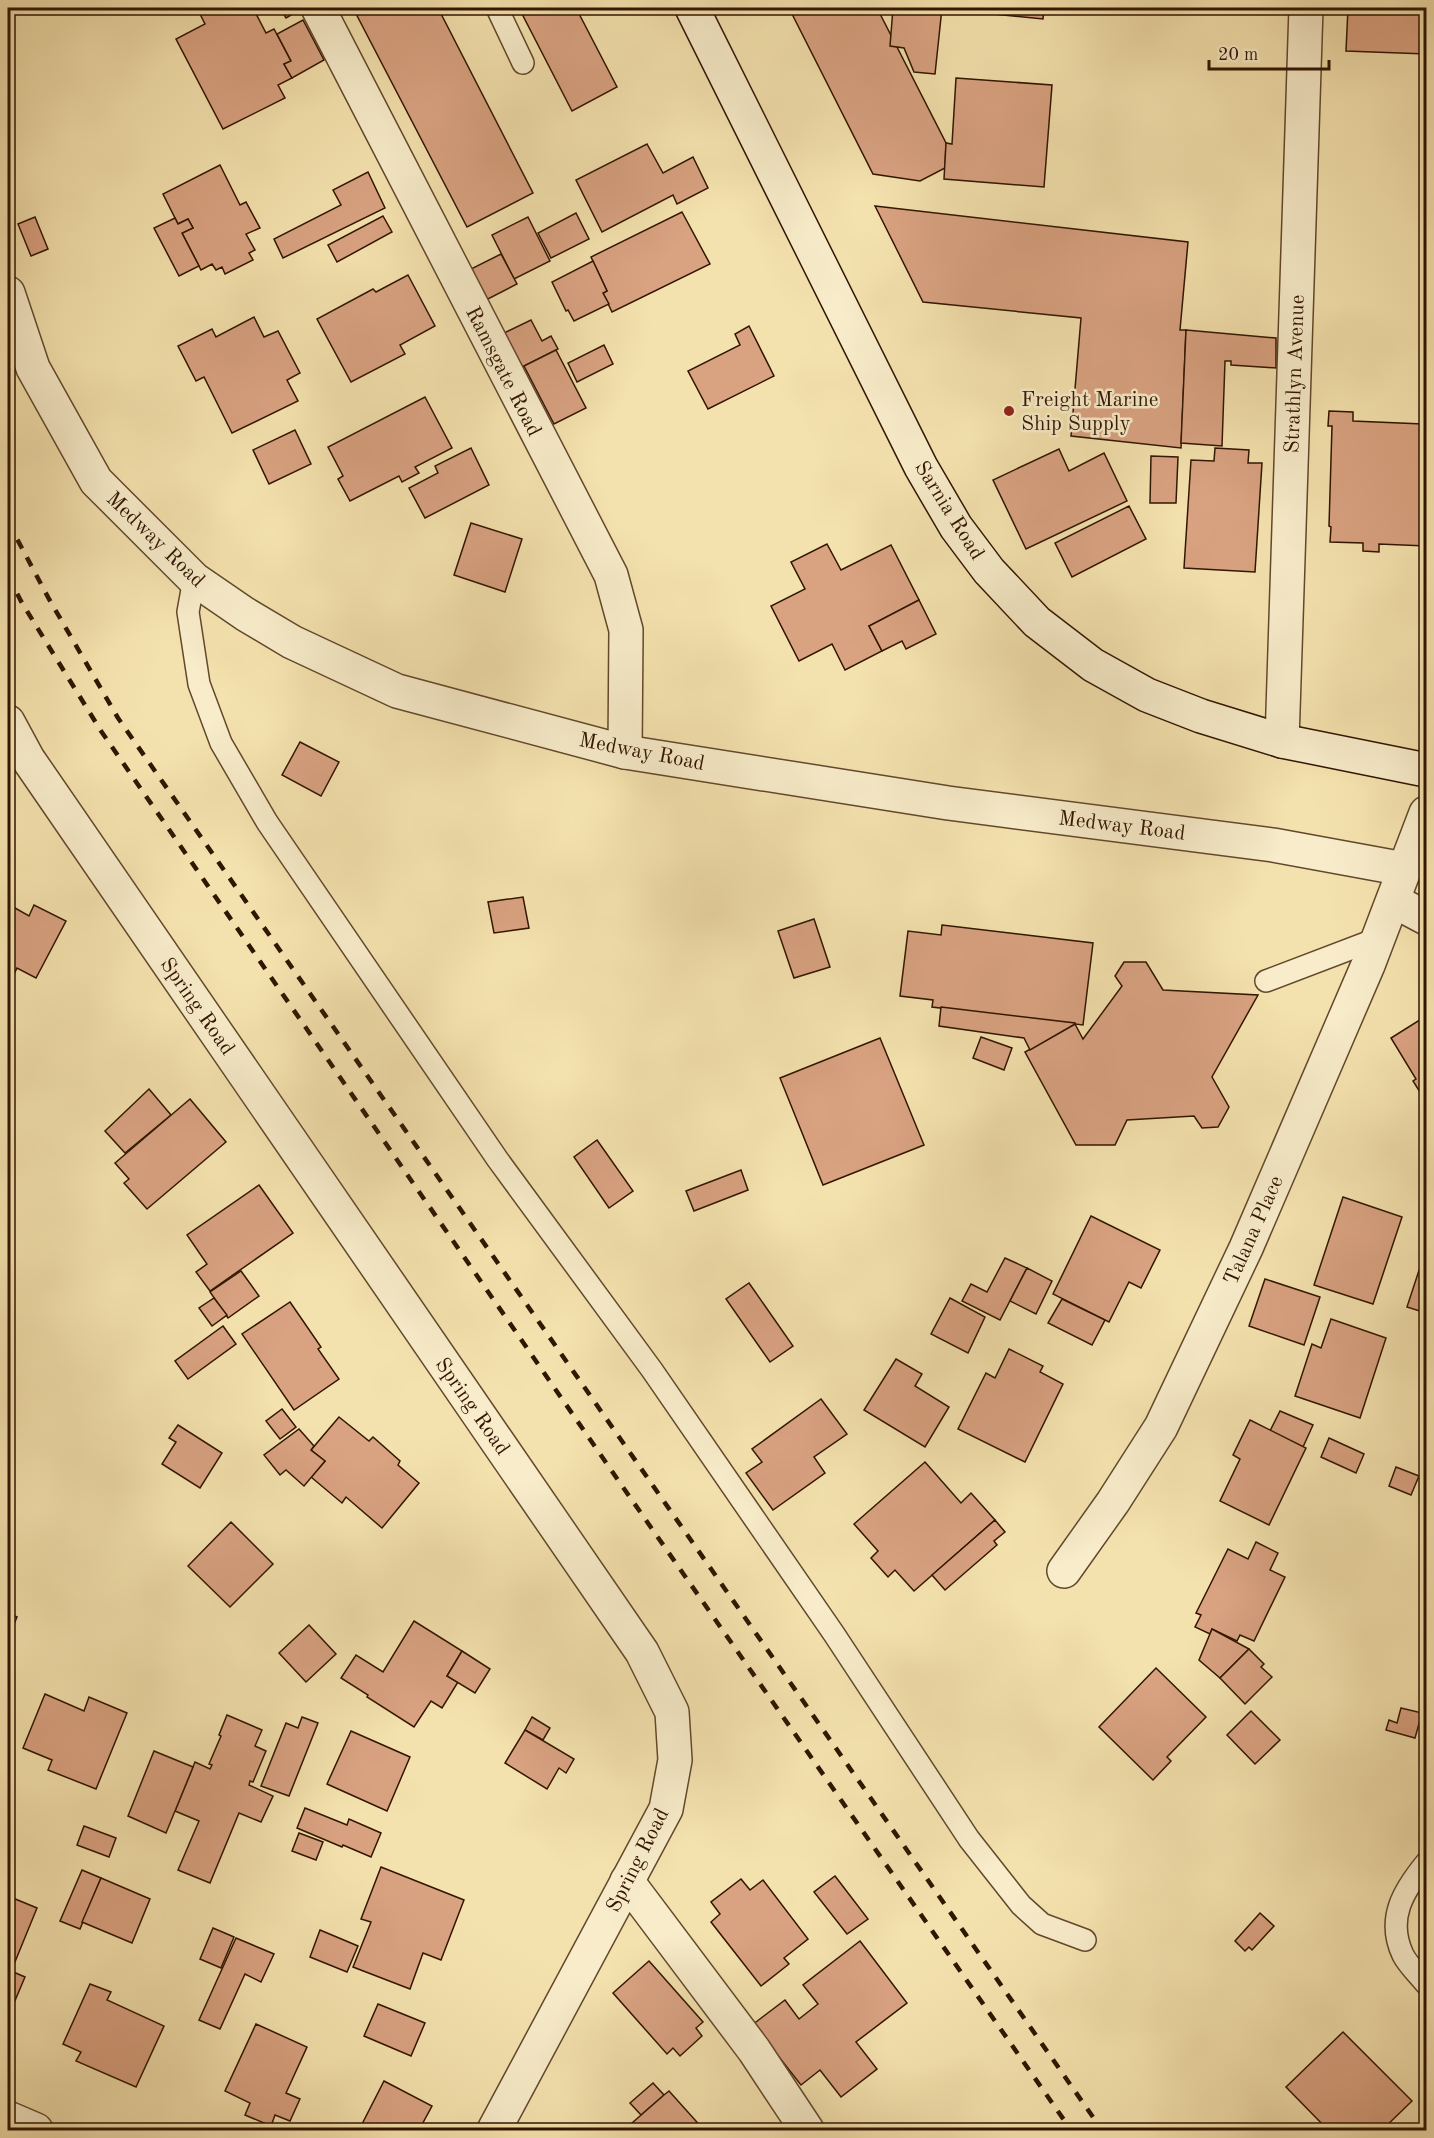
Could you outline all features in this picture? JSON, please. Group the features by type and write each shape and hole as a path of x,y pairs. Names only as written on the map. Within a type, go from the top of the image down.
{"street":[{"name":"Ramsgate Road","path":"318,8 610,575 626,630 625,752"},
{"name":"Sarnia Road","path":"692,8 921,467 956,526 989,571 1037,622 1093,665 1147,695 1201,716 1282,741 1426,770"},
{"name":"Strathlyn Avenue","path":"1282,741 1306,8"},
{"name":"Medway Road","path":"8,293 33,368 96,481 194,579 245,614 292,642 397,691 625,752 948,803 1272,845 1404,869"},
{"name":"Spring Road","path":"8,722 35,769 642,1652 672,1712 675,1760 666,1809 494,2130"},
{"path":"1384,760 1426,751"},
{"path":"1404,869 1426,813"},
{"name":"Talana Place","path":"1064,1570 1113,1502 1161,1426 1246,1248 1379,938 1404,869"},
{"path":"1394,900 1426,918"},
{"path":"627,1881 754,2050 807,2130"},
{"path":"8,2118 36,2130"}],"lane":[{"path":"497,8 523,63"},
{"path":"194,579 188,612 199,684 221,743 267,822 498,1160 652,1370 780,1556 969,1839 1021,1905 1042,1924 1085,1940"},
{"path":"1266,981 1379,938"},
{"path":"1426,1863 1414,1878 1398,1908 1395,1929 1403,1957 1426,1984"}],"building":[{"path":"212,8 253,8 266,33 274,29 291,61 284,64 292,78 278,85 285,98 223,129 176,39 205,24 200,14"},
{"path":"280,8 296,8 298,11 286,18"},
{"path":"353,8 438,8 533,193 467,227"},
{"path":"519,8 576,8 617,87 572,111"},
{"path":"789,8 877,8 946,143 945,168 920,181 873,174"},
{"path":"893,8 942,8 935,74 914,72 904,48 890,46"},
{"path":"943,8 1044,8 1043,19"},
{"path":"1348,8 1426,8 1426,54 1346,51"},
{"path":"303,20 324,60 292,78 284,64 291,61 277,34"},
{"path":"956,78 1052,85 1044,187 944,179 946,143 952,144"},
{"path":"647,144 663,173 693,157 708,188 677,204 673,195 602,232 576,180"},
{"path":"220,165 240,205 246,202 260,228 246,234 255,250 249,253 253,260 225,274 222,267 216,270 212,264 201,270 182,233 193,228 188,219 178,224 163,194"},
{"path":"368,172 385,208 283,258 274,239 341,205 333,190"},
{"path":"875,206 1188,242 1180,330 1186,330 1181,448 1071,436 1081,318 923,302"},
{"path":"682,212 710,264 612,312 603,293 607,291 591,257"},
{"path":"576,213 589,239 551,258 538,233"},
{"path":"383,216 392,232 337,262 328,245"},
{"path":"35,217 48,249 31,256 18,224"},
{"path":"528,217 550,261 514,279 492,235"},
{"path":"175,218 178,224 188,219 193,228 182,233 199,266 179,276 154,228"},
{"path":"501,254 517,284 486,300 471,269"},
{"path":"593,261 607,291 603,293 609,304 574,321 568,310 566,311 552,282"},
{"path":"408,275 435,326 400,345 405,354 351,382 317,319 373,289 376,292"},
{"path":"254,317 264,337 278,331 300,373 287,380 298,401 232,433 204,377 196,381 178,346 212,329 216,337"},
{"path":"531,320 542,341 551,336 558,349 522,367 504,333"},
{"path":"749,326 774,376 708,409 688,371 740,345 735,334"},
{"path":"1186,330 1276,338 1276,368 1231,365 1231,361 1225,361 1222,446 1181,443"},
{"path":"604,345 613,364 577,382 568,363"},
{"path":"556,350 586,408 554,424 524,366"},
{"path":"425,397 452,448 415,467 419,473 402,482 399,476 350,501 338,479 343,476 328,447"},
{"path":"1329,411 1353,412 1353,421 1423,424 1421,456 1426,457 1426,546 1379,544 1379,552 1363,551 1363,543 1330,542 1332,426 1328,426"},
{"path":"295,430 311,464 269,484 253,450"},
{"path":"471,448 489,485 425,518 409,488 438,473 435,466"},
{"path":"1215,448 1249,450 1248,463 1262,463 1255,572 1184,568 1191,460 1214,461"},
{"path":"1059,449 1069,471 1104,453 1127,501 1026,549 993,480"},
{"path":"1151,456 1178,457 1176,503 1150,503"},
{"path":"1129,506 1146,539 1072,577 1055,543"},
{"path":"471,523 522,539 505,592 454,575"},
{"path":"827,544 841,570 891,545 919,600 869,626 882,651 845,670 832,644 799,661 771,606 805,589 791,562"},
{"path":"919,600 936,634 906,649 902,641 882,651 869,626"},
{"path":"300,742 339,762 321,796 282,775"},
{"path":"523,897 529,928 494,933 488,902"},
{"path":"8,904 29,916 34,905 66,921 36,978 17,968 8,987"},
{"path":"814,919 830,967 794,978 778,931"},
{"path":"942,925 1093,943 1083,1025 932,1007 933,1000 900,996 908,931 941,935"},
{"path":"1124,962 1146,962 1163,990 1258,995 1212,1077 1229,1107 1218,1127 1202,1128 1194,1116 1127,1120 1115,1145 1076,1145 1025,1052 1075,1024 1083,1039 1122,986 1115,976"},
{"path":"941,1007 1075,1024 1030,1050 1024,1038 939,1026"},
{"path":"1426,1016 1426,1095 1423,1097 1413,1081 1416,1079 1391,1038"},
{"path":"981,1037 1012,1048 1004,1070 973,1058"},
{"path":"880,1038 924,1145 823,1185 780,1078"},
{"path":"149,1089 171,1115 125,1153 105,1131"},
{"path":"190,1099 226,1142 147,1209 124,1183 129,1179 115,1163"},
{"path":"597,1140 633,1191 609,1208 574,1157"},
{"path":"741,1170 748,1190 694,1211 686,1191"},
{"path":"259,1185 293,1233 210,1291 196,1272 207,1264 187,1235"},
{"path":"1343,1197 1402,1217 1373,1304 1314,1285"},
{"path":"1091,1216 1160,1250 1141,1288 1129,1282 1109,1322 1053,1294"},
{"path":"1426,1249 1426,1313 1407,1307"},
{"path":"1005,1258 1027,1268 1000,1320 962,1301 971,1284 987,1292"},
{"path":"1027,1268 1052,1281 1036,1314 1010,1301"},
{"path":"241,1271 259,1296 228,1318 210,1292"},
{"path":"1265,1279 1320,1297 1304,1345 1249,1326"},
{"path":"749,1283 793,1346 770,1362 726,1299"},
{"path":"214,1298 227,1315 212,1326 199,1308"},
{"path":"950,1298 985,1317 968,1353 931,1334"},
{"path":"1062,1299 1105,1320 1092,1345 1048,1323"},
{"path":"290,1302 321,1347 318,1349 339,1379 294,1410 242,1334"},
{"path":"1331,1319 1386,1338 1360,1418 1295,1396 1312,1344 1321,1348"},
{"path":"223,1326 236,1344 188,1379 175,1361"},
{"path":"1009,1349 1043,1366 1040,1372 1063,1384 1025,1462 958,1429 986,1373 995,1378"},
{"path":"896,1359 922,1374 915,1386 949,1407 925,1447 864,1410"},
{"path":"821,1399 847,1434 814,1457 825,1473 773,1510 746,1473 762,1462 752,1449"},
{"path":"282,1409 296,1427 280,1439 266,1421"},
{"path":"1280,1411 1313,1425 1303,1447 1270,1431"},
{"path":"339,1417 369,1441 373,1437 400,1461 398,1465 419,1483 382,1528 346,1497 342,1503 311,1477 325,1461 311,1450"},
{"path":"1250,1420 1306,1448 1269,1525 1220,1501 1240,1459 1233,1455"},
{"path":"178,1425 222,1453 200,1488 162,1464 176,1442 169,1438"},
{"path":"299,1429 314,1446 311,1450 325,1461 304,1486 286,1470 280,1475 264,1455"},
{"path":"1329,1438 1364,1454 1356,1473 1321,1457"},
{"path":"925,1462 961,1503 971,1493 995,1520 914,1591 895,1570 888,1577 871,1558 878,1551 854,1524"},
{"path":"1396,1467 1419,1476 1411,1495 1389,1486"},
{"path":"995,1520 1005,1532 994,1541 997,1545 945,1590 932,1575"},
{"path":"231,1522 273,1564 230,1607 188,1566"},
{"path":"1256,1542 1278,1553 1270,1570 1285,1577 1254,1641 1240,1635 1237,1641 1212,1629 1210,1634 1195,1627 1201,1615 1196,1613 1228,1549 1248,1559"},
{"path":"8,1613 17,1617 8,1639"},
{"path":"414,1621 462,1651 447,1676 458,1682 442,1708 431,1701 414,1727 341,1678 356,1655 383,1672"},
{"path":"309,1625 336,1654 306,1682 279,1653"},
{"path":"1212,1629 1249,1649 1220,1678 1199,1660"},
{"path":"1249,1649 1264,1664 1261,1667 1272,1677 1245,1704 1220,1678"},
{"path":"462,1651 490,1669 475,1693 447,1676"},
{"path":"1156,1668 1206,1717 1167,1757 1171,1761 1153,1780 1099,1727"},
{"path":"45,1694 84,1711 89,1697 127,1713 96,1789 48,1770 52,1760 23,1748"},
{"path":"1401,1708 1422,1713 1415,1738 1386,1730 1389,1720 1397,1723"},
{"path":"1251,1711 1280,1740 1255,1764 1227,1735"},
{"path":"227,1715 262,1730 255,1746 266,1751 253,1782 250,1781 249,1785 273,1796 261,1822 239,1813 210,1883 178,1870 199,1821 175,1811 195,1762 210,1769 212,1765 209,1764"},
{"path":"302,1717 318,1723 289,1796 261,1786 286,1723 298,1728"},
{"path":"532,1717 550,1728 543,1740 525,1730"},
{"path":"525,1730 574,1759 566,1773 559,1768 547,1789 505,1763"},
{"path":"351,1731 410,1757 387,1811 327,1784"},
{"path":"154,1751 193,1767 166,1833 128,1816"},
{"path":"305,1808 347,1825 349,1819 381,1833 371,1857 297,1828"},
{"path":"84,1826 116,1838 109,1857 77,1845"},
{"path":"299,1833 323,1842 316,1860 292,1851"},
{"path":"381,1867 464,1900 441,1960 423,1953 410,1989 353,1967 371,1922 361,1919"},
{"path":"82,1870 101,1878 80,1929 60,1921"},
{"path":"835,1876 868,1919 847,1934 814,1892"},
{"path":"101,1878 150,1899 132,1943 82,1922"},
{"path":"741,1879 750,1890 763,1880 808,1939 784,1958 789,1964 761,1986 711,1922 720,1914 711,1902"},
{"path":"8,1896 37,1908 8,1979"},
{"path":"1260,1913 1274,1926 1252,1950 1249,1947 1245,1951 1235,1941"},
{"path":"213,1928 234,1937 221,1968 200,1959"},
{"path":"320,1930 358,1946 347,1972 310,1957"},
{"path":"236,1938 274,1954 261,1982 245,1974 220,2029 199,2020"},
{"path":"860,1941 907,2003 856,2042 877,2069 841,2097 820,2070 801,2085 752,2025 785,2000 799,2019 818,2004 803,1985"},
{"path":"649,1961 703,2022 696,2028 702,2036 680,2056 673,2048 667,2054 613,1993"},
{"path":"11,1971 25,1977 11,2010 8,2009 8,1979"},
{"path":"90,1984 111,1992 107,2000 164,2026 136,2087 76,2061 81,2052 63,2044"},
{"path":"378,2004 425,2023 411,2056 364,2036"},
{"path":"256,2024 307,2047 286,2093 300,2099 290,2121 275,2115 271,2126 245,2115 250,2103 225,2091"},
{"path":"1343,2032 1412,2101 1382,2130 1328,2130 1286,2087"},
{"path":"384,2081 432,2106 419,2130 359,2130"},
{"path":"653,2083 664,2095 641,2115 630,2103"},
{"path":"669,2091 704,2130 624,2130 664,2095"}],"railway":[{"path":"8,522 49,599 118,718 1102,2130"},
{"path":"8,576 22,603 101,731 627,1493 1071,2130"}],"place":[{"name":"Freight Marine Ship Supply","path":"1009,411"}]}
